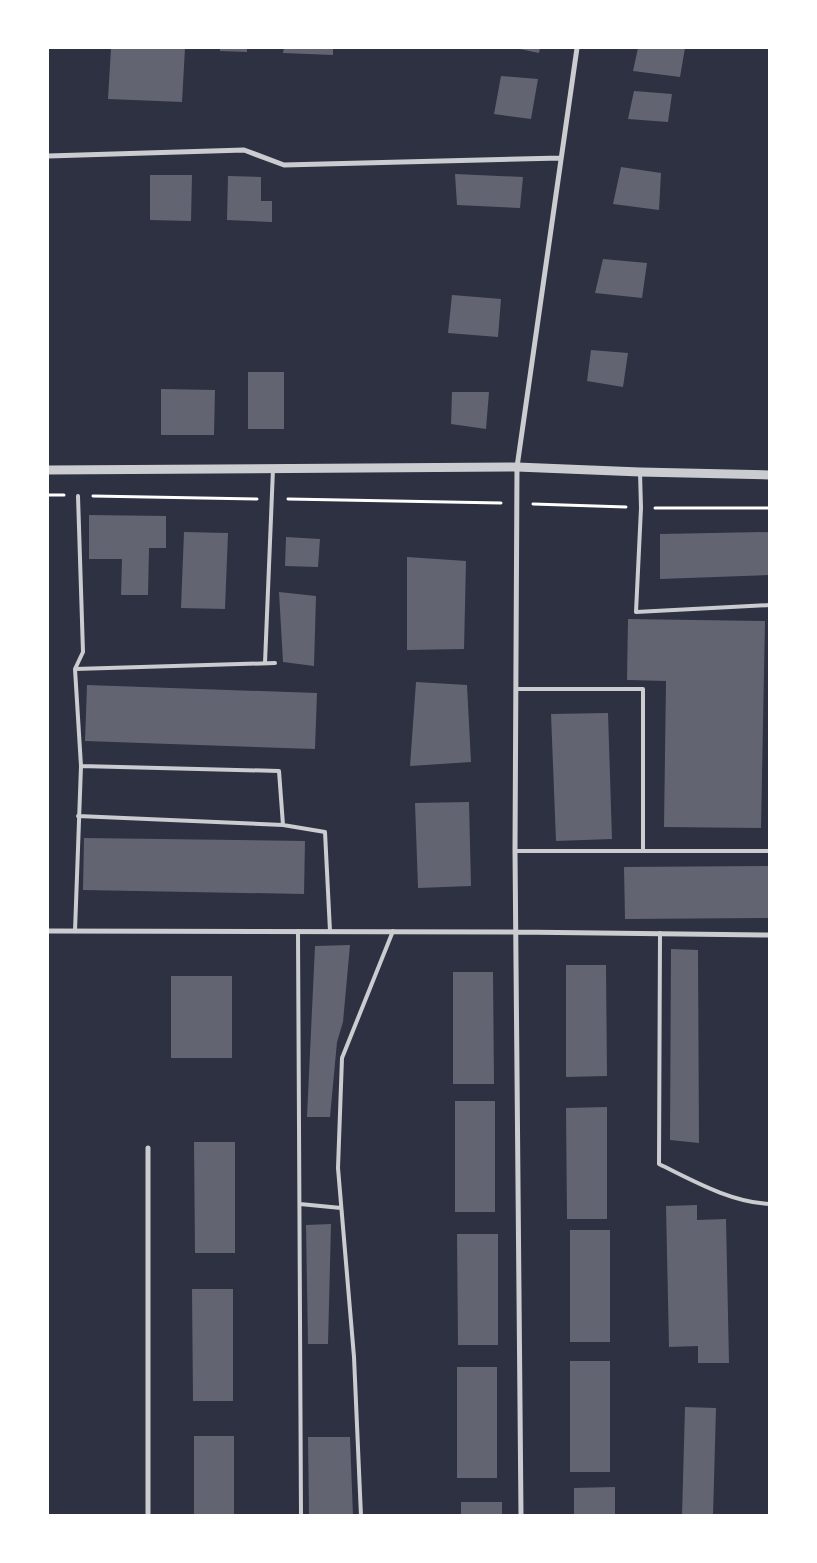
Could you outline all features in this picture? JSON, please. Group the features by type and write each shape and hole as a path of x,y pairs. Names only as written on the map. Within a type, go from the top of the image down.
{"street":[{"path":"522,1516 515,851 517,467 577,48"},
{"path":"48,156 244,150 284,165 561,158"},
{"path":"48,470 517,467 770,475"},
{"path":"48,931 392,931 770,935"},
{"path":"148,1148 148,1516"}],"lane":[{"path":"265,663 273,469"},
{"path":"640,472 641,508 636,612 770,605"},
{"path":"75,931 81,766 75,668 83,652 78,496"},
{"path":"75,668 275,663"},
{"path":"517,690 643,689 643,850"},
{"path":"81,766 279,772 283,825"},
{"path":"78,816 283,825 325,832 330,931"},
{"path":"515,851 770,851"},
{"path":"298,931 301,1516"},
{"path":"361,1516 354,1357 338,1168 342,1058 392,931"},
{"path":"660,934 660,1164 708,1188 752,1203 770,1204"},
{"path":"300,1204 341,1208"}],"path":[{"path":"48,495 517,503 641,508 770,508"}],"building":[{"path":"111,48 185,48 182,102 108,99"},
{"path":"220,48 247,48 247,52 220,51"},
{"path":"284,48 333,48 333,55 283,53"},
{"path":"515,48 540,48 539,53"},
{"path":"638,48 685,48 680,77 633,71"},
{"path":"501,76 538,79 531,119 494,114"},
{"path":"634,91 672,94 668,122 628,119"},
{"path":"621,167 661,173 659,210 613,204"},
{"path":"455,174 523,177 520,208 457,205"},
{"path":"150,175 192,175 191,221 150,220"},
{"path":"228,176 261,177 261,201 272,201 272,222 227,220"},
{"path":"603,259 647,263 642,298 595,293"},
{"path":"452,295 501,299 498,337 448,333"},
{"path":"591,350 628,353 623,387 587,381"},
{"path":"248,372 284,372 284,429 248,429"},
{"path":"161,389 215,390 214,435 161,435"},
{"path":"452,392 489,392 486,429 451,424"},
{"path":"89,515 166,516 166,548 149,548 148,595 121,595 122,559 89,559"},
{"path":"184,532 228,533 225,609 181,608"},
{"path":"770,532 770,575 660,579 660,534"},
{"path":"286,537 320,539 318,567 285,566"},
{"path":"407,557 466,561 464,649 407,650"},
{"path":"279,592 316,596 314,666 283,662"},
{"path":"628,619 765,621 761,828 664,827 666,681 627,680"},
{"path":"416,682 467,685 471,762 410,766"},
{"path":"87,685 317,693 315,749 85,741"},
{"path":"608,713 612,839 556,841 551,714"},
{"path":"469,802 471,886 418,888 415,803"},
{"path":"84,838 305,841 304,894 83,890"},
{"path":"770,866 770,918 625,919 624,867"},
{"path":"350,945 343,1022 337,1042 330,1117 307,1117 315,946"},
{"path":"671,949 698,950 699,1143 670,1140"},
{"path":"566,965 606,965 607,1076 566,1077"},
{"path":"453,972 493,972 494,1084 453,1084"},
{"path":"171,976 232,976 232,1058 171,1058"},
{"path":"455,1101 495,1101 495,1212 455,1212"},
{"path":"607,1107 607,1219 567,1219 566,1108"},
{"path":"194,1142 235,1142 235,1253 195,1253"},
{"path":"697,1205 697,1220 726,1219 729,1363 698,1363 698,1346 669,1347 666,1206"},
{"path":"331,1224 328,1344 308,1344 306,1225"},
{"path":"570,1230 610,1230 610,1342 570,1342"},
{"path":"457,1234 498,1234 498,1345 458,1345"},
{"path":"192,1289 233,1289 233,1401 193,1401"},
{"path":"570,1361 610,1361 610,1472 570,1472"},
{"path":"457,1367 497,1367 497,1478 457,1478"},
{"path":"685,1407 716,1408 713,1516 682,1516"},
{"path":"194,1436 234,1436 234,1516 194,1516"},
{"path":"308,1437 350,1437 353,1516 309,1516"},
{"path":"615,1487 615,1516 574,1516 574,1488"},
{"path":"461,1502 502,1502 502,1516 461,1516"}]}
